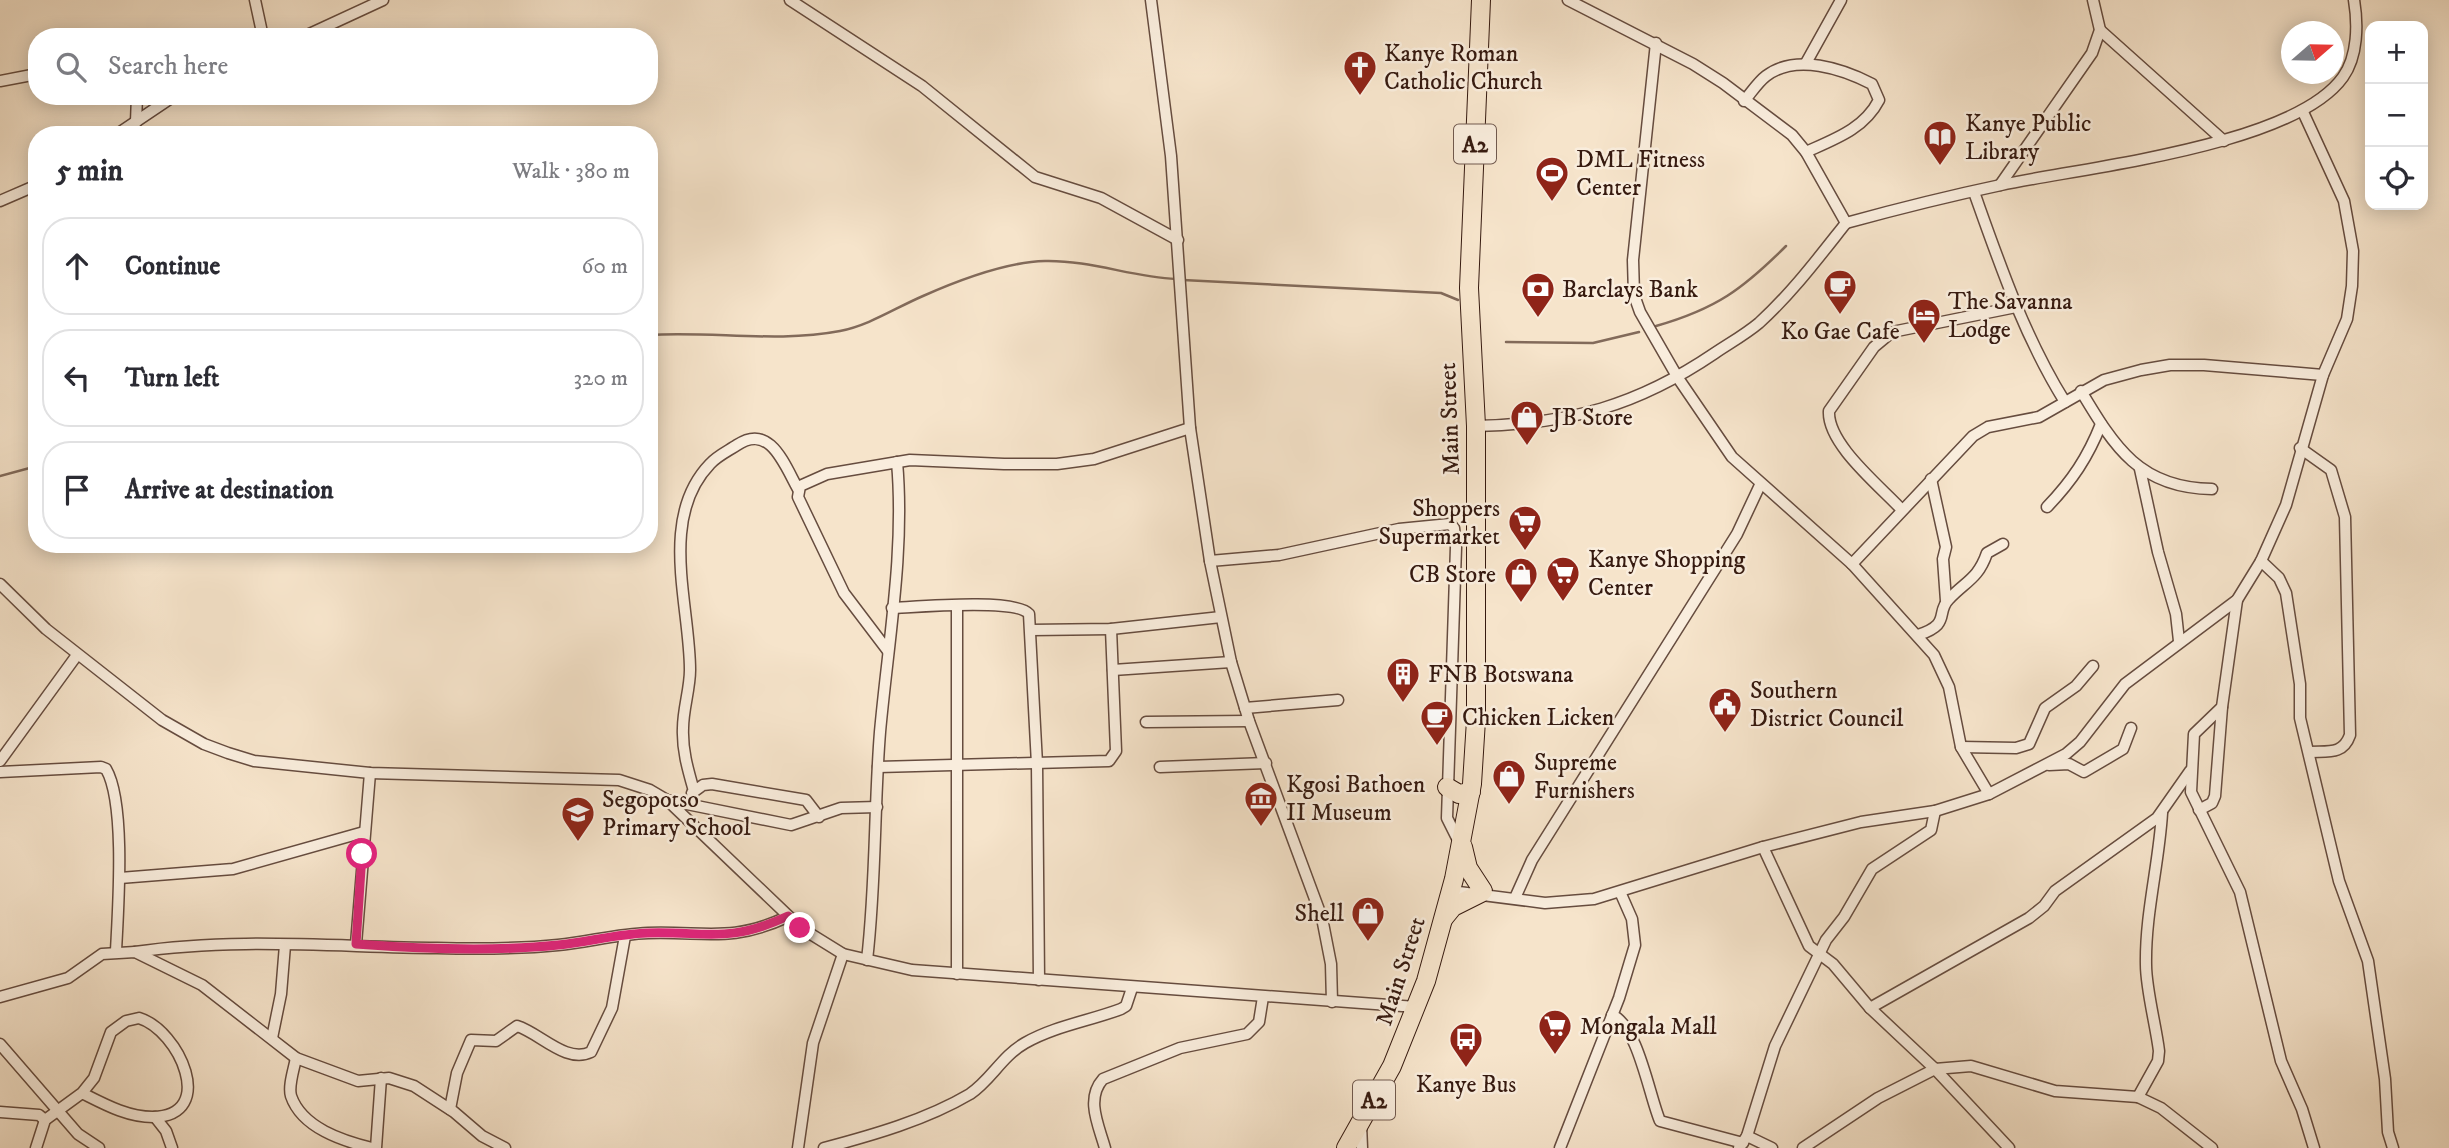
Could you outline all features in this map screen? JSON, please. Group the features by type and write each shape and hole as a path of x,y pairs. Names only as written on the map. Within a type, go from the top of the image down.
{"highway":[{"name":"Main Street","path":"1346,1148 1392,1066 1416,1007 1453,885 1471,792 1476,720 1476,426 1469,288 1481,0"},
{"path":"1447,787 1459,794 1471,792"},
{"path":"1444,919 1453,907 1484,892 1466,864 1462,842"}],"street":[{"path":"255,0 261,28"},
{"path":"322,28 383,0"},
{"path":"790,0 922,86 1035,177 1101,198 1178,240"},
{"path":"1151,0 1171,156 1181,268 1190,428 1210,561 1231,662 1249,721 1322,918 1331,964 1332,1002"},
{"path":"1567,0 1656,43 1723,82 1744,101 1792,135 1806,152 1846,223"},
{"path":"1806,64 1840,0"},
{"path":"2000,185 2092,52 2100,30 2093,0"},
{"path":"1476,426 1508,425 1599,411 1622,404 1678,379 1758,324 1791,291 1846,223 2000,185 2224,141 2303,112 2344,76 2352,57 2356,33 2354,0"},
{"path":"2100,30 2224,141"},
{"path":"1656,43 1633,260 1634,295 1640,312 1678,379 1732,457 1760,485 1852,564 1934,655 1948,687 1961,747 1989,794"},
{"path":"1744,101 1766,76 1782,68 1806,64 1861,78 1872,84 1878,91 1879,100 1855,129 1806,152"},
{"path":"0,80 28,75"},
{"path":"136,122 137,105"},
{"path":"130,126 161,105"},
{"path":"1453,885 1515,898 1566,902 1621,894 1763,848 1861,822 1934,811 1989,794 2046,765 2080,742 2114,695 2179,641 2237,600 2261,561 2286,505 2300,448 2323,375 2347,319 2353,251 2344,201 2303,112"},
{"path":"0,201 28,189"},
{"path":"1974,192 2038,359 2064,402"},
{"path":"1902,510 1836,440 1828,424 1829,411 1874,348 1892,332 2016,307"},
{"path":"1852,564 1973,436 1988,427 2039,417 2104,380 2170,365 2323,375"},
{"path":"2081,391 2101,424 2140,469 2163,483 2184,489 2212,489"},
{"path":"2048,507 2070,484 2088,458 2101,424"},
{"path":"798,489 827,474 918,459 1057,464 1094,459 1190,428"},
{"path":"694,790 684,760 682,728 690,671 681,549 684,515 696,483 711,463 746,439 761,437 772,444 798,489 798,497 844,593 888,651"},
{"path":"2300,448 2331,470 2346,517 2350,735 2347,746 2341,750 2310,752"},
{"path":"867,960 873,911 878,767 898,517 897,462"},
{"path":"2140,469 2158,552 2176,614 2179,641"},
{"path":"1918,635 1933,630 1943,618 1946,601 1943,558 1946,547 1931,479"},
{"path":"1515,898 1532,860 1737,534 1760,485"},
{"path":"1210,561 1301,551 1399,528 1450,524 1454,528 1457,547 1447,818 1462,842"},
{"path":"1946,601 1981,570 1987,553 2003,544"},
{"path":"2261,561 2284,585 2300,684 2301,718 2339,881 2368,961 2385,1079 2388,1132 2393,1148"},
{"path":"0,583 20,606 77,655 162,720 204,744 254,761 370,773 619,780 650,790 667,800 800,928 843,954 912,970 1416,1007"},
{"path":"2199,810 2212,803 2215,796 2222,706 2237,600"},
{"path":"957,606 957,974"},
{"path":"892,608 1022,608 1029,614 1037,764 1039,980"},
{"path":"1031,630 1111,629 1221,617"},
{"path":"878,767 1104,762 1115,754 1111,629"},
{"path":"0,761 77,655"},
{"path":"1113,670 1231,662"},
{"path":"1961,747 2016,748 2029,744 2045,708 2076,686 2093,666"},
{"path":"1245,708 1338,700"},
{"path":"2222,706 2196,729 2190,771 2191,792 2240,892 2281,1061 2302,1110 2314,1148"},
{"path":"1146,722 1249,721"},
{"path":"2046,765 2069,764 2084,772 2123,749 2131,728"},
{"path":"1160,766 1265,763"},
{"path":"0,772 101,767 106,769 113,796 120,877 116,951"},
{"path":"1870,1008 2029,918 2045,906 2055,891 2111,854 2162,813 2190,771"},
{"path":"356,944 363,832 370,773"},
{"path":"682,803 694,790 712,784 806,800 819,817"},
{"path":"667,800 791,825 841,808 877,807"},
{"path":"1743,1142 1775,1046 1820,953 1872,869 1931,830 1934,811"},
{"path":"2138,1097 2158,1061 2159,1051 2146,969 2146,946 2159,864 2162,813"},
{"path":"120,877 233,869 363,832"},
{"path":"1763,848 1806,943 1843,975 1870,1008 1935,1069 2009,1148"},
{"path":"1560,1148 1612,1015 1636,936 1621,894"},
{"path":"0,997 68,978 102,954 116,951 135,953 190,944 356,944 438,948 557,945 625,936 736,935 761,929 788,916"},
{"path":"450,1109 457,1073 471,1040 496,1041 517,1026 568,1052 584,1055 591,1052 612,1008 625,936"},
{"path":"272,1038 281,994 285,945"},
{"path":"135,953 202,985 296,1058 314,1068 358,1081 397,1079 414,1086 450,1109 482,1136 505,1148"},
{"path":"798,1148 813,1043 843,954"},
{"path":"824,1148 909,1122 971,1093 1019,1047 1058,1028 1121,1009 1126,1006 1132,988"},
{"path":"1105,1148 1093,1101 1096,1087 1103,1079 1180,1048 1247,1034 1259,1022 1263,996"},
{"path":"1612,1015 1621,1018 1630,1035 1660,1121 1667,1125 1772,1148"},
{"path":"36,1148 46,1120 82,1093 99,1069 111,1032 126,1021 145,1019 158,1029 178,1053 188,1084 182,1104 173,1113 155,1117 132,1115 82,1093"},
{"path":"0,1044 58,1113 78,1134 99,1148"},
{"path":"296,1058 290,1093 296,1106 331,1136 374,1148 381,1078"},
{"path":"1803,1148 1878,1098 1935,1069 1971,1066 2055,1091 2138,1097 2161,1108 2212,1148"},
{"path":"0,1112 39,1115 46,1120"},
{"path":"155,1117 166,1131 172,1148"},
{"path":"1361,1124 1362,1148"}],"waterway":[{"path":"1656,326 1696,312 1727,296 1786,246"},
{"path":"658,335 793,336 840,331 872,320 967,278 1030,262 1062,261 1176,279"},
{"path":"1183,280 1441,293 1458,300"},
{"path":"1506,342 1593,343 1639,332"},
{"path":"0,476 28,468"}],"place":[{"name":"Kanye Roman Catholic Church","path":"1360,97"},
{"name":"Kanye Public Library","path":"1940,167"},
{"name":"DML Fitness Center","path":"1552,203"},
{"name":"Ko Gae Cafe","path":"1840,316"},
{"name":"Barclays Bank","path":"1538,319"},
{"name":"The Savanna Lodge","path":"1924,345"},
{"name":"JB Store","path":"1527,447"},
{"name":"Shoppers Supermarket","path":"1525,552"},
{"name":"Kanye Shopping Center","path":"1563,603"},
{"name":"CB Store","path":"1521,604"},
{"name":"FNB Botswana","path":"1403,704"},
{"name":"Southern District Council","path":"1725,734"},
{"name":"Chicken Licken","path":"1437,747"},
{"name":"Supreme Furnishers","path":"1509,806"},
{"name":"Kgosi Bathoen II Museum","path":"1261,828"},
{"name":"Segopotso Primary School","path":"578,843"},
{"name":"Shell","path":"1368,943"},
{"name":"Mongala Mall","path":"1555,1056"},
{"name":"Kanye Bus","path":"1466,1069"}],"route":[{"path":"362,854 356,944 438,948 557,945 649,933 736,935 761,929 788,916 800,928"}]}
